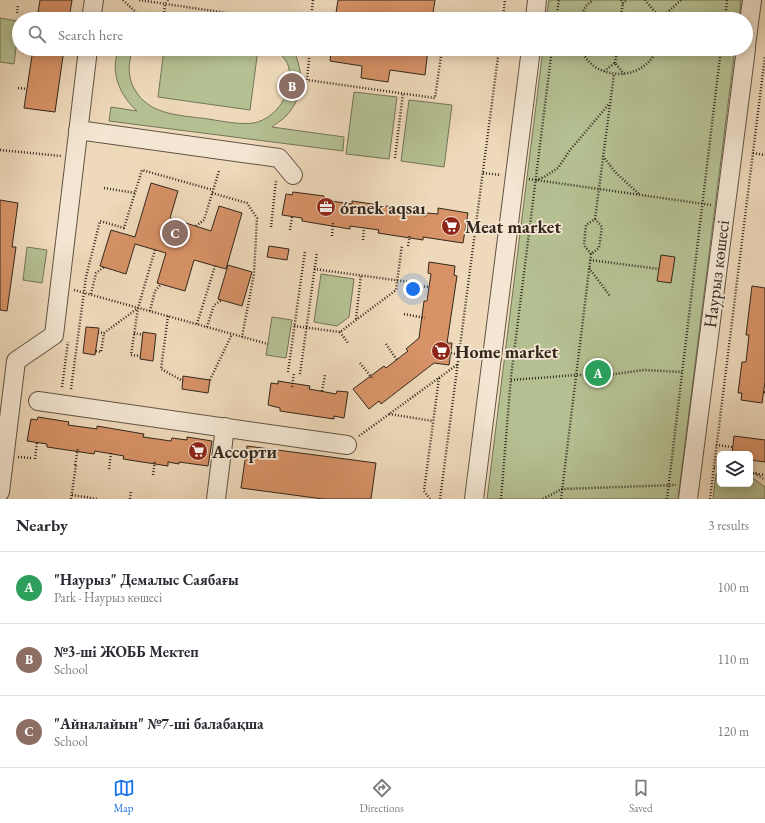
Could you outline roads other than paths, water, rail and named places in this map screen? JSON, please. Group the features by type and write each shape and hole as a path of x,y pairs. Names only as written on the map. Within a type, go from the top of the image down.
{"street":[{"path":"92,12 94,0"},
{"path":"536,12 537,0"},
{"name":"Наурыз көшесі","path":"750,12 752,0"},
{"path":"0,492 16,361 54,335 87,56"},
{"path":"474,499 530,56"},
{"name":"Наурыз көшесі","path":"689,493 745,56"},
{"path":"78,130 279,158 293,175"},
{"path":"38,401 347,444"},
{"path":"216,499 225,428"}],"place":[{"name":"№3-ші ЖОББ Мектеп","path":"292,86"},
{"name":"órnek aqsaı","path":"326,207"},
{"name":"Meat market","path":"451,226"},
{"name":"\"Айналайын\" №7-ші балабақша","path":"175,233"},
{"name":"Home market","path":"441,351"},
{"name":"\"Наурыз\" Демалыс Саябағы","path":"598,373"},
{"name":"Ассорти","path":"198,451"}]}
